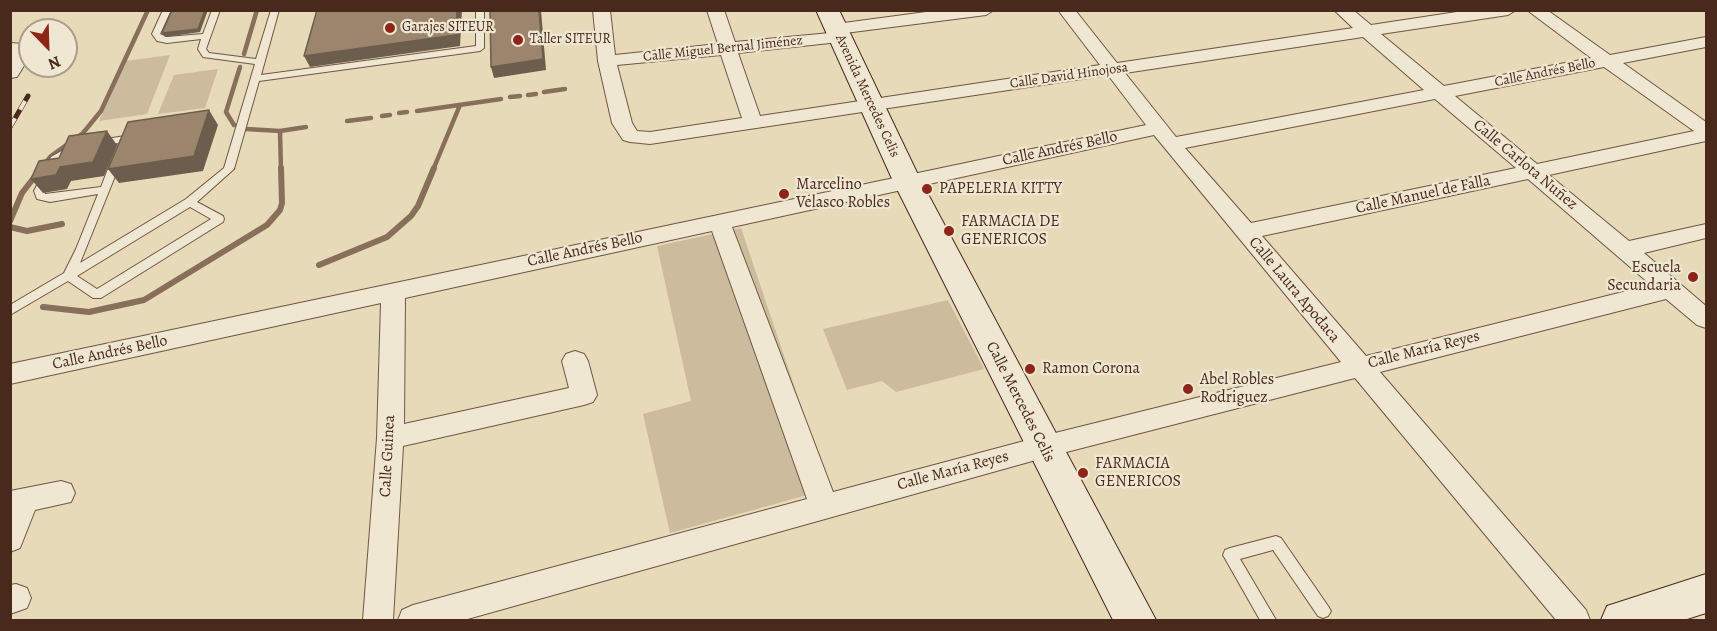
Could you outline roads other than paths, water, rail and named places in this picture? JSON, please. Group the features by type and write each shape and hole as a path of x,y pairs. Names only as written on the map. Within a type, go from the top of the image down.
{"main road":[{"name":"Avenida Mercedes Celis","path":"834,26 907,181"},
{"name":"Calle Mercedes Celis","path":"907,181 1042,447 1135,621"},
{"path":"1626,620 1707,594"}],"street":[{"path":"601,10 607,61"},
{"path":"715,10 753,123"},
{"name":"Calle Miguel Bernal Jiménez","path":"607,61 728,48 834,26 986,10"},
{"name":"Calle Laura Apodaca","path":"1065,10 1165,136 1575,621"},
{"name":"Calle Carlota Nuñez","path":"1342,10 1707,319"},
{"name":"Calle David Hinojosa","path":"607,61 622,123 630,136 650,138 1508,10"},
{"path":"1534,10 1707,133"},
{"name":"Calle Andrés Bello","path":"10,374 907,181 1165,136 1440,93 1707,42"},
{"path":"10,48 18,48 21,56 10,73"},
{"name":"Calle Manuel de Falla","path":"1246,232 1707,133"},
{"path":"719,221 824,507"},
{"path":"1625,250 1707,231"},
{"name":"Calle María Reyes","path":"413,621 1042,447 1671,289"},
{"name":"Calle Guinea","path":"378,621 390,438 393,291"},
{"path":"390,438 584,395 575,361"},
{"path":"10,539 18,501 61,493"}],"lane":[{"path":"167,10 156,34 160,39 206,36"},
{"path":"216,10 202,49 206,55 260,62"},
{"path":"10,311 190,202 229,169 275,10"},
{"path":"255,79 480,48 480,10"},
{"path":"68,276 82,249 125,140 75,147 60,154 55,159 39,191 41,196 51,198 105,190"},
{"path":"68,276 97,295 219,219 190,202"},
{"path":"1268,621 1230,555 1276,543 1323,611"}],"waterway":[{"path":"44,165 51,156 83,133 101,111 148,10"},
{"path":"244,54 257,10"},
{"path":"234,125 226,112 240,67"},
{"path":"544,92 565,89"},
{"path":"528,95 536,94"},
{"path":"510,97 520,96"},
{"path":"417,111 501,99"},
{"path":"433,170 460,105"},
{"path":"399,113 407,112"},
{"path":"382,116 390,115"},
{"path":"347,121 371,118"},
{"path":"280,131 306,127"},
{"path":"246,129 280,131"},
{"path":"280,131 281,170"},
{"path":"43,307 89,312 144,300 267,225 280,210 282,203 281,168"},
{"path":"319,265 387,237 411,216 418,206 434,168"},
{"path":"10,221 22,193 36,175"},
{"path":"10,227 27,231 62,224"}],"railway":[{"path":"10,127 28,96"}],"place":[{"name":"Garajes SITEUR","path":"390,28"},
{"name":"Taller SITEUR","path":"518,40"},
{"name":"PAPELERIA KITTY","path":"927,189"},
{"name":"Marcelino Velasco Robles","path":"784,194"},
{"name":"FARMACIA DE GENERICOS","path":"949,231"},
{"name":"Escuela Secundaria","path":"1693,277"},
{"name":"Ramon Corona","path":"1030,369"},
{"name":"Abel Robles Rodriguez","path":"1188,389"},
{"name":"FARMACIA GENERICOS","path":"1083,473"}]}
